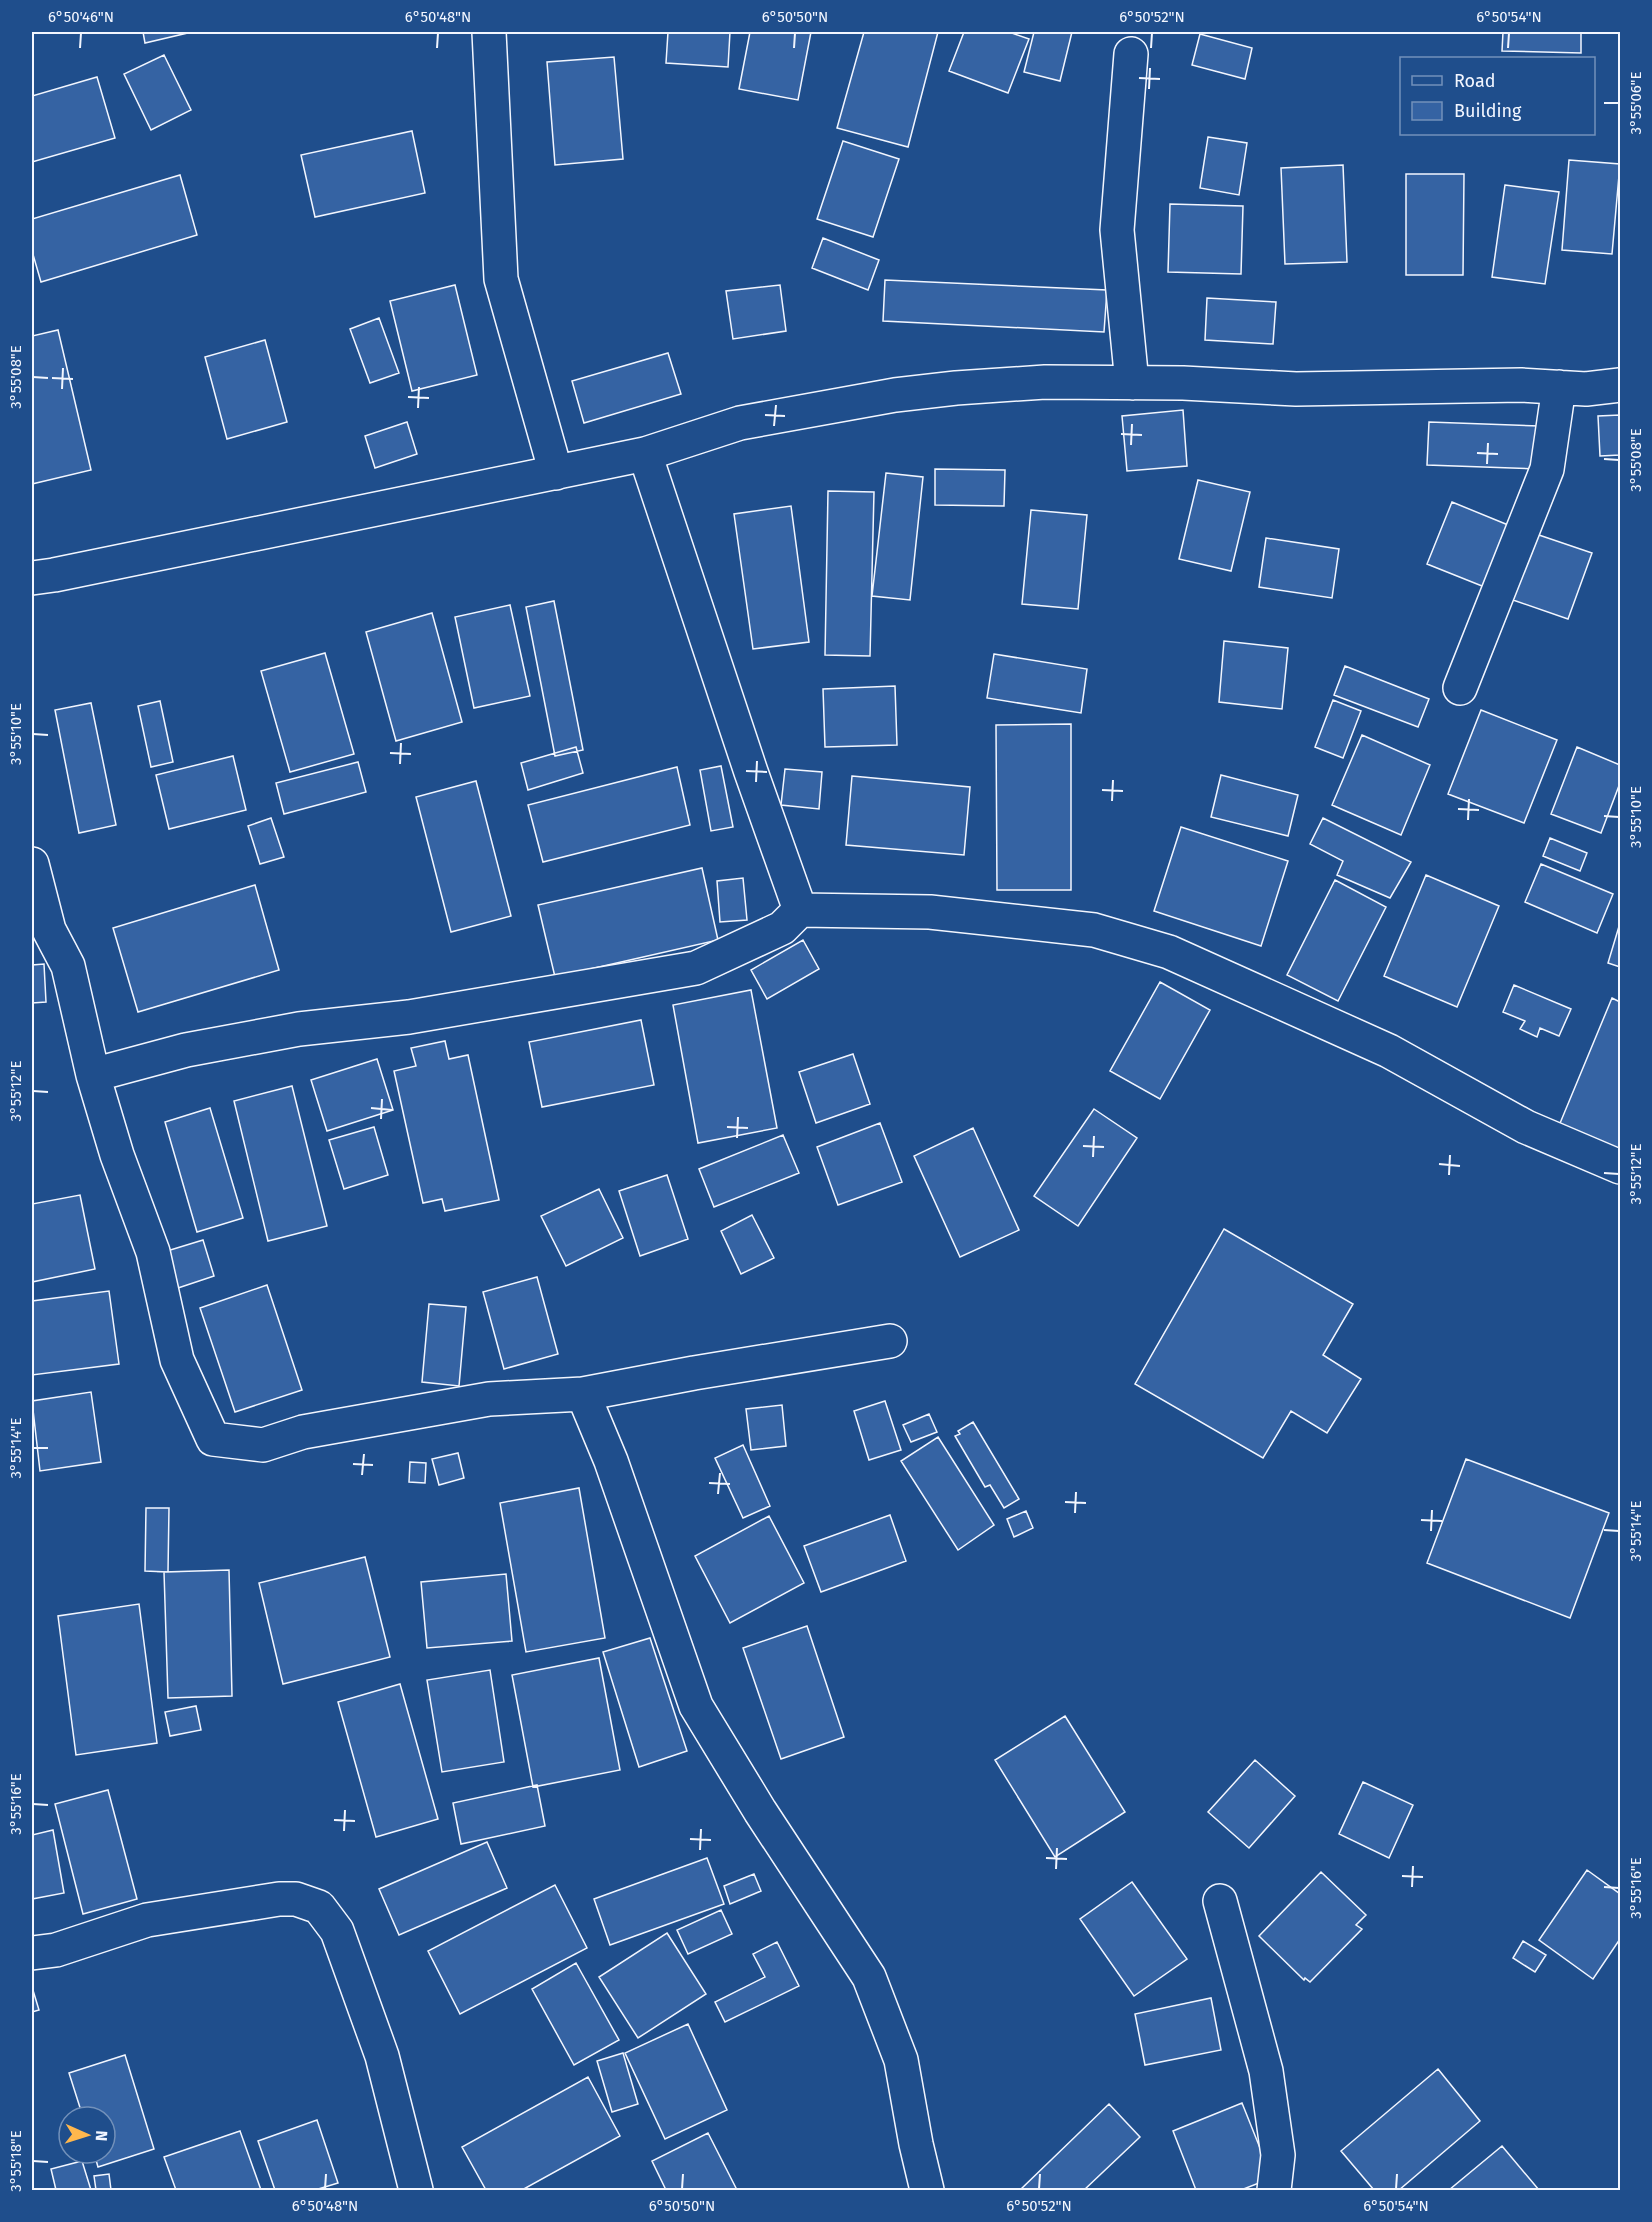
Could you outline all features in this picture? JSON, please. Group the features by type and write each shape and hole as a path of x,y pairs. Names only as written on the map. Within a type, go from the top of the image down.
{"street":[{"path":"489,32 501,279 556,473"},
{"path":"1131,54 1118,230 1132,383"},
{"path":"32,578 556,473 645,453 740,423 895,395 1045,382 1183,383 1296,389 1521,385 1586,388 1620,385"},
{"path":"1461,688 1546,469 1559,387"},
{"path":"645,453 751,772 800,910"},
{"path":"32,864 49,930 68,966 93,1075 117,1155 153,1252 177,1360 213,1439 263,1445 303,1432 489,1399 583,1395 694,1373 890,1341"},
{"path":"93,1075 186,1050 299,1029 409,1017 696,968 782,928 800,910 930,912 1094,930 1169,952 1389,1051 1526,1127 1620,1167"},
{"path":"583,1395 611,1461 696,1706 760,1811 869,1977 901,2060 927,2190"},
{"path":"32,1953 56,1950 147,1920 279,1899 296,1899 319,1907 338,1931 378,2046 416,2190"},
{"path":"1220,1901 1266,2071 1278,2156 1274,2190"}],"building":[{"path":"143,32 192,32 145,43"},
{"path":"668,32 730,32 728,67 666,63"},
{"path":"750,32 811,32 798,100 739,89"},
{"path":"864,32 938,32 908,147 837,128"},
{"path":"964,32 1009,32 1029,39 1008,93 949,71"},
{"path":"1034,32 1072,32 1060,81 1024,72"},
{"path":"1503,32 1581,32 1581,53 1502,51"},
{"path":"1200,34 1252,48 1245,79 1192,65"},
{"path":"164,55 191,110 151,130 124,74"},
{"path":"614,57 623,159 555,165 547,62"},
{"path":"97,77 115,138 32,162 32,96"},
{"path":"412,131 425,193 315,217 301,155"},
{"path":"1208,137 1247,143 1239,195 1200,188"},
{"path":"843,141 899,159 873,237 817,219"},
{"path":"1569,160 1620,164 1612,254 1562,250"},
{"path":"1343,165 1347,262 1285,264 1281,168"},
{"path":"1406,174 1464,174 1463,275 1406,275"},
{"path":"180,175 197,235 41,282 32,251 32,219"},
{"path":"1505,185 1559,192 1545,284 1492,277"},
{"path":"1170,204 1243,206 1241,274 1168,272"},
{"path":"823,238 879,260 868,290 812,268"},
{"path":"885,280 1107,290 1104,332 883,321"},
{"path":"455,285 477,375 412,391 390,301"},
{"path":"780,285 786,331 733,339 726,291"},
{"path":"1207,298 1276,302 1273,344 1205,340"},
{"path":"379,318 399,373 370,383 350,329"},
{"path":"58,330 91,470 32,484 32,336"},
{"path":"265,340 287,422 227,439 205,357"},
{"path":"668,353 681,394 584,423 572,381"},
{"path":"1183,410 1187,466 1127,471 1122,416"},
{"path":"1620,415 1620,455 1600,456 1598,416"},
{"path":"407,422 417,454 375,468 365,436"},
{"path":"1429,422 1539,426 1537,469 1427,465"},
{"path":"935,469 1005,470 1004,506 935,505"},
{"path":"886,473 923,477 910,600 872,596"},
{"path":"1198,480 1250,492 1231,571 1179,559"},
{"path":"828,491 874,492 870,656 825,655"},
{"path":"1452,502 1513,527 1487,588 1427,564"},
{"path":"791,506 809,642 753,649 734,514"},
{"path":"1031,510 1087,515 1078,609 1022,604"},
{"path":"1536,534 1592,553 1568,619 1513,600"},
{"path":"1266,538 1339,549 1332,598 1259,587"},
{"path":"554,601 583,750 555,756 526,607"},
{"path":"510,605 530,696 474,708 455,617"},
{"path":"432,613 462,722 396,741 366,632"},
{"path":"1224,641 1288,648 1282,709 1219,702"},
{"path":"325,653 354,754 290,772 261,671"},
{"path":"994,654 1087,669 1081,713 987,698"},
{"path":"1345,666 1429,699 1418,727 1334,695"},
{"path":"895,686 897,745 825,747 823,689"},
{"path":"1333,700 1361,711 1343,758 1315,747"},
{"path":"160,701 173,762 151,767 138,706"},
{"path":"91,703 116,825 79,833 55,710"},
{"path":"1481,710 1557,740 1524,823 1448,794"},
{"path":"1071,724 1071,890 997,890 996,725"},
{"path":"1362,735 1430,765 1401,835 1332,805"},
{"path":"576,747 583,773 528,790 521,763"},
{"path":"1577,747 1620,765 1620,783 1601,833 1551,814"},
{"path":"233,756 246,810 169,829 156,775"},
{"path":"358,762 366,792 284,814 276,783"},
{"path":"721,766 733,827 711,831 700,770"},
{"path":"677,767 690,825 543,862 528,805"},
{"path":"785,769 822,772 819,809 781,805"},
{"path":"1221,775 1298,795 1288,836 1211,817"},
{"path":"852,776 970,787 964,855 846,845"},
{"path":"476,781 511,916 451,932 416,797"},
{"path":"271,818 284,857 260,864 248,826"},
{"path":"1323,818 1411,862 1390,898 1337,875 1343,861 1310,844"},
{"path":"1181,827 1288,861 1261,946 1154,911"},
{"path":"1550,838 1587,853 1580,871 1543,856"},
{"path":"1541,864 1613,894 1597,933 1525,902"},
{"path":"702,868 718,940 555,977 538,905"},
{"path":"1426,875 1499,906 1457,1007 1384,976"},
{"path":"743,878 747,920 720,922 717,881"},
{"path":"1335,880 1386,907 1338,1001 1287,975"},
{"path":"255,885 279,970 138,1012 113,928"},
{"path":"1620,923 1620,967 1608,963"},
{"path":"803,940 819,969 767,999 751,970"},
{"path":"44,964 46,1002 32,1003 32,965"},
{"path":"1160,982 1210,1010 1160,1099 1110,1071"},
{"path":"1514,985 1571,1009 1559,1036 1540,1028 1537,1037 1520,1029 1525,1021 1503,1012"},
{"path":"751,990 777,1128 698,1143 673,1005"},
{"path":"1612,998 1620,1002 1620,1152 1558,1128"},
{"path":"641,1020 654,1085 542,1107 529,1042"},
{"path":"445,1041 449,1059 468,1055 499,1200 445,1211 442,1199 423,1203 394,1071 416,1066 411,1048"},
{"path":"853,1054 870,1104 816,1123 799,1072"},
{"path":"377,1059 393,1110 327,1131 311,1080"},
{"path":"292,1086 327,1226 268,1241 234,1101"},
{"path":"210,1108 243,1218 197,1232 165,1122"},
{"path":"1094,1109 1137,1138 1078,1226 1034,1196"},
{"path":"880,1123 902,1182 838,1205 817,1147"},
{"path":"374,1127 388,1175 344,1189 329,1140"},
{"path":"973,1128 1019,1230 960,1257 914,1156"},
{"path":"783,1135 799,1173 714,1207 699,1169"},
{"path":"667,1175 688,1239 640,1256 619,1191"},
{"path":"599,1189 623,1238 566,1266 541,1216"},
{"path":"80,1195 95,1269 32,1282 32,1204"},
{"path":"752,1215 774,1258 741,1274 721,1231"},
{"path":"1224,1229 1353,1304 1323,1355 1361,1379 1327,1433 1291,1411 1263,1458 1135,1384"},
{"path":"203,1240 214,1276 178,1288 167,1251"},
{"path":"537,1277 558,1354 504,1369 483,1292"},
{"path":"267,1285 302,1390 235,1412 200,1308"},
{"path":"109,1291 119,1364 32,1375 32,1301"},
{"path":"429,1304 466,1307 459,1386 422,1382"},
{"path":"91,1392 101,1462 40,1471 32,1401"},
{"path":"885,1401 901,1450 869,1460 854,1411"},
{"path":"782,1405 786,1446 751,1450 746,1409"},
{"path":"929,1414 937,1432 911,1442 903,1425"},
{"path":"973,1422 1019,1499 1004,1508 990,1485 985,1487 955,1436 960,1434 958,1431"},
{"path":"938,1437 994,1525 958,1550 901,1461"},
{"path":"743,1445 770,1506 743,1518 715,1458"},
{"path":"458,1453 464,1478 439,1485 432,1459"},
{"path":"1466,1459 1609,1513 1570,1618 1427,1563"},
{"path":"410,1462 426,1463 425,1483 409,1482"},
{"path":"579,1488 605,1638 526,1652 500,1503"},
{"path":"146,1508 169,1508 168,1572 145,1571"},
{"path":"1026,1511 1033,1528 1014,1537 1007,1519"},
{"path":"890,1515 906,1561 821,1592 804,1546"},
{"path":"769,1516 804,1583 730,1623 695,1556"},
{"path":"365,1557 390,1657 283,1684 259,1583"},
{"path":"229,1570 232,1696 168,1698 164,1572"},
{"path":"506,1574 512,1641 427,1648 421,1582"},
{"path":"139,1604 157,1743 76,1755 58,1616"},
{"path":"807,1626 844,1737 781,1759 743,1648"},
{"path":"650,1638 687,1751 639,1767 603,1652"},
{"path":"599,1658 620,1770 533,1787 512,1675"},
{"path":"490,1670 504,1762 442,1772 427,1680"},
{"path":"400,1684 438,1819 376,1837 338,1702"},
{"path":"196,1706 201,1730 170,1736 165,1712"},
{"path":"1065,1716 1125,1812 1055,1857 995,1760"},
{"path":"1255,1760 1295,1796 1249,1848 1208,1812"},
{"path":"1363,1782 1413,1805 1389,1858 1339,1834"},
{"path":"537,1785 545,1826 461,1844 453,1803"},
{"path":"108,1790 137,1899 83,1914 55,1804"},
{"path":"53,1830 64,1893 32,1899 32,1835"},
{"path":"487,1842 507,1888 399,1935 379,1889"},
{"path":"707,1858 724,1904 610,1945 594,1899"},
{"path":"1587,1870 1620,1894 1620,1939 1593,1979 1539,1940"},
{"path":"1321,1872 1366,1915 1356,1925 1362,1929 1310,1982 1305,1978 1304,1980 1259,1936"},
{"path":"754,1874 761,1891 730,1904 724,1886"},
{"path":"1132,1882 1187,1959 1134,1996 1080,1919"},
{"path":"555,1885 587,1948 460,2014 428,1951"},
{"path":"721,1910 732,1934 688,1954 677,1930"},
{"path":"667,1933 706,1994 638,2038 599,1977"},
{"path":"1523,1941 1546,1955 1535,1972 1513,1958"},
{"path":"777,1942 799,1986 725,2022 715,2002 765,1977 753,1954"},
{"path":"576,1963 619,2040 574,2065 532,1989"},
{"path":"32,1987 39,2010 32,2012"},
{"path":"1211,1998 1221,2050 1145,2065 1135,2014"},
{"path":"688,2024 727,2110 665,2139 625,2053"},
{"path":"623,2053 638,2104 612,2112 597,2061"},
{"path":"125,2055 154,2149 117,2161 117,2105 79,2105 69,2073"},
{"path":"1438,2069 1480,2121 1399,2190 1374,2190 1341,2151"},
{"path":"588,2077 620,2136 522,2190 486,2190 462,2147"},
{"path":"1242,2103 1272,2178 1241,2190 1196,2190 1173,2131"},
{"path":"1109,2104 1140,2137 1084,2190 1020,2190"},
{"path":"317,2120 338,2183 315,2190 275,2190 258,2141"},
{"path":"240,2131 261,2190 176,2190 164,2157"},
{"path":"708,2133 737,2190 666,2190 652,2161"},
{"path":"1502,2146 1539,2190 1449,2190"},
{"path":"66,2165 83,2165 91,2190 56,2190 51,2169"},
{"path":"109,2174 111,2190 96,2190 94,2176"}]}
